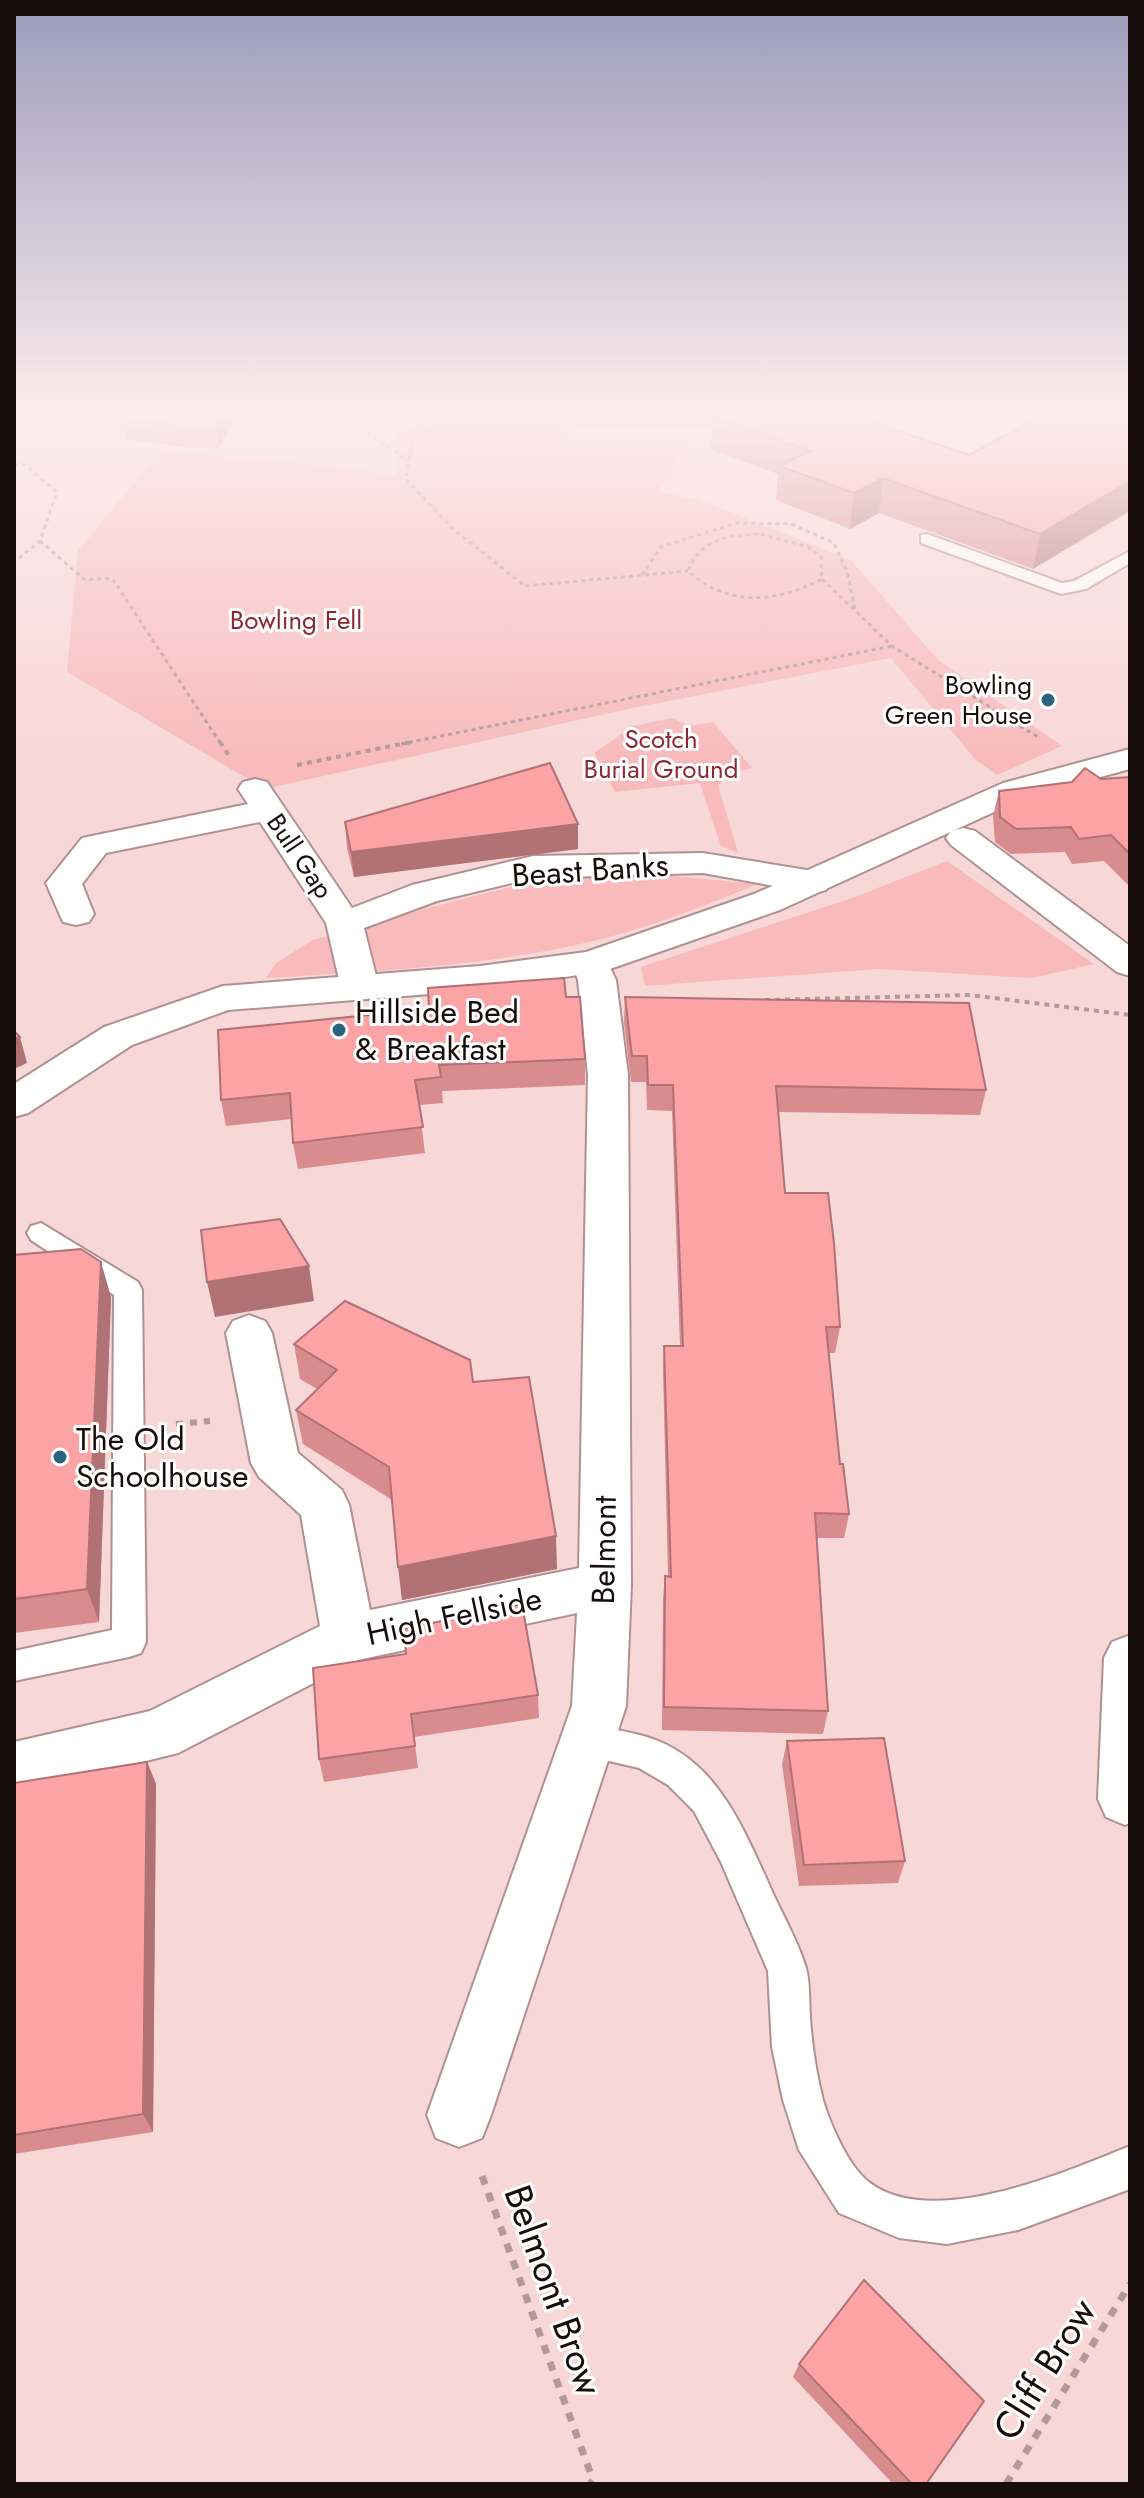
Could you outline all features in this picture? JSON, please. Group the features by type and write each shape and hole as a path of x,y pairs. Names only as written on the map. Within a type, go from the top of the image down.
{"street":[{"path":"14,1103 118,1036 223,998 360,988 591,963 767,902 1015,790 1087,768 1130,759"},
{"path":"76,914 64,883 94,845 256,792"},
{"name":"Bull Gap","path":"256,792 344,923"},
{"path":"963,838 1130,966"},
{"name":"Beast Banks","path":"344,923 425,893 533,867 703,863 813,882"},
{"path":"344,923 360,988"},
{"name":"Belmont","path":"459,2115 599,1706 605,1585 608,1075 597,980 591,963"},
{"name":"High Fellside","path":"249,1333 276,1463 324,1505 349,1638"},
{"name":"High Fellside","path":"14,1768 158,1735 349,1638 605,1585"},
{"path":"1125,1799 1130,1658"}],"lane":[{"path":"927,539 1061,589 1080,585 1130,556"},
{"path":"14,1666 129,1642 128,1290 41,1233"},
{"path":"588,1741 646,1753 681,1773 707,1799 734,1849 787,1970 792,2047 803,2100 820,2150 854,2198 899,2217 947,2223 1018,2209 1097,2183 1130,2167"}],"path":[{"path":"14,562 40,541 43,532"},
{"path":"456,532 525,586 688,571"},
{"path":"642,575 661,547 710,532"},
{"path":"808,532 834,543 847,571 855,610"},
{"path":"696,536 761,534 808,547 821,557 822,579 892,646 1087,768"},
{"path":"688,571 692,555 708,542 735,535"},
{"path":"40,541 85,580 112,578 256,792 892,646"},
{"path":"688,571 699,585 733,596 764,598 804,590 822,579"},
{"path":"754,1000 970,995 1130,1015"},
{"path":"130,1431 266,1414"},
{"name":"Belmont Brow","path":"459,2115 593,2480 590,2484"},
{"name":"Cliff Brow","path":"1006,2484 1130,2284"}],"green space":[{"name":"Bowling Fell","path":"94,532 779,532 851,560 938,660 1062,746 997,775 975,759 891,658 633,708 273,787 243,776 67,672 78,551"},
{"name":"Scotch Burial Ground","path":"673,718 688,726 713,722 752,768 734,772 718,785 738,853 721,846 700,783 615,792 594,753 633,726"},
{"path":"947,861 1094,964 1032,978 879,969 645,986 641,967 852,898"},
{"path":"652,874 757,884 650,925 571,946 441,966 266,978 276,963 313,940 424,909 537,880"}],"building":[{"path":"550,763 578,824 351,852 345,822"},
{"path":"1085,768 1101,779 1130,777 1130,854 1111,835 1079,839 1071,827 1016,829 1000,817 999,791 1072,782"},
{"path":"564,978 566,997 580,997 585,1059 439,1065 441,1077 415,1080 423,1127 293,1143 290,1093 221,1100 218,1030 429,1009 428,988"},
{"path":"625,997 969,1003 986,1090 776,1086 785,1193 828,1193 834,1243 840,1327 826,1327 840,1464 843,1464 849,1514 815,1513 828,1711 664,1707 665,1576 671,1577 664,1346 683,1346 673,1085 648,1085 647,1056 632,1056"},
{"path":"280,1219 309,1266 207,1282 201,1230"},
{"name":"The Old Schoolhouse","path":"81,1249 101,1262 87,1589 14,1599 14,1255"},
{"path":"345,1301 470,1360 473,1382 529,1377 556,1536 398,1567 389,1467 296,1410 337,1370 294,1344"},
{"path":"522,1604 538,1695 411,1714 415,1746 319,1759 313,1668 406,1654 404,1629"},
{"path":"884,1738 905,1861 804,1865 787,1741"},
{"path":"147,1762 143,2114 14,2135 14,1783"},
{"path":"864,2280 984,2401 926,2484 912,2484 799,2364"}],"place":[{"name":"Bowling Green House","path":"1048,700"},
{"name":"Hillside Bed & Breakfast","path":"339,1030"},
{"name":"The Old Schoolhouse","path":"60,1457"}]}
